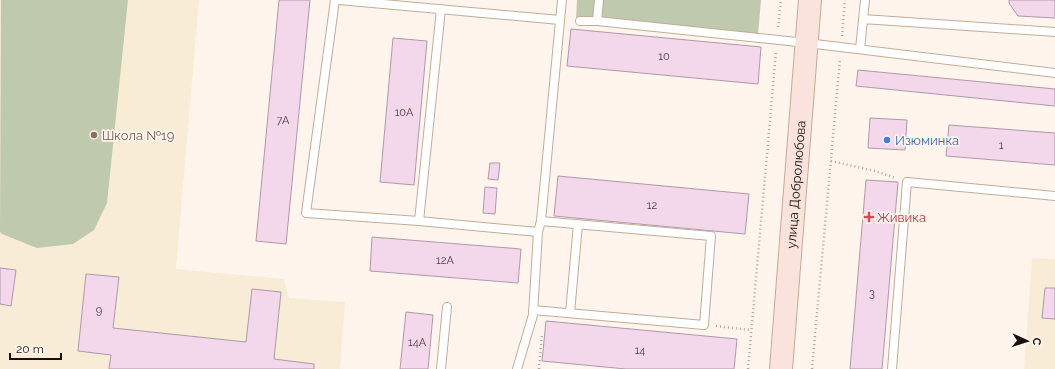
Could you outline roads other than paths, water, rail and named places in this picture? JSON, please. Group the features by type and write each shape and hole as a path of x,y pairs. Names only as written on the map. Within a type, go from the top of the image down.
{"street":[{"name":"улица Добролюбова","path":"781,369 810,0"}],"lane":[{"path":"335,0 306,213 419,221 538,232"},
{"path":"339,0 560,20"},
{"path":"517,369 533,310 538,232 541,221 562,0"},
{"path":"597,21 599,0"},
{"path":"860,49 865,0"},
{"path":"419,221 441,9"},
{"path":"863,19 1055,32"},
{"path":"580,21 597,21 807,43 1055,73"},
{"path":"892,369 907,182 1055,196"},
{"path":"533,310 704,325 712,236 541,221"},
{"path":"570,313 578,224"},
{"path":"441,369 447,307"}],"place":[{"name":"Школа №19","path":"94,135"},
{"name":"Изюминка","path":"887,140"},
{"name":"Живика","path":"869,217"}]}
